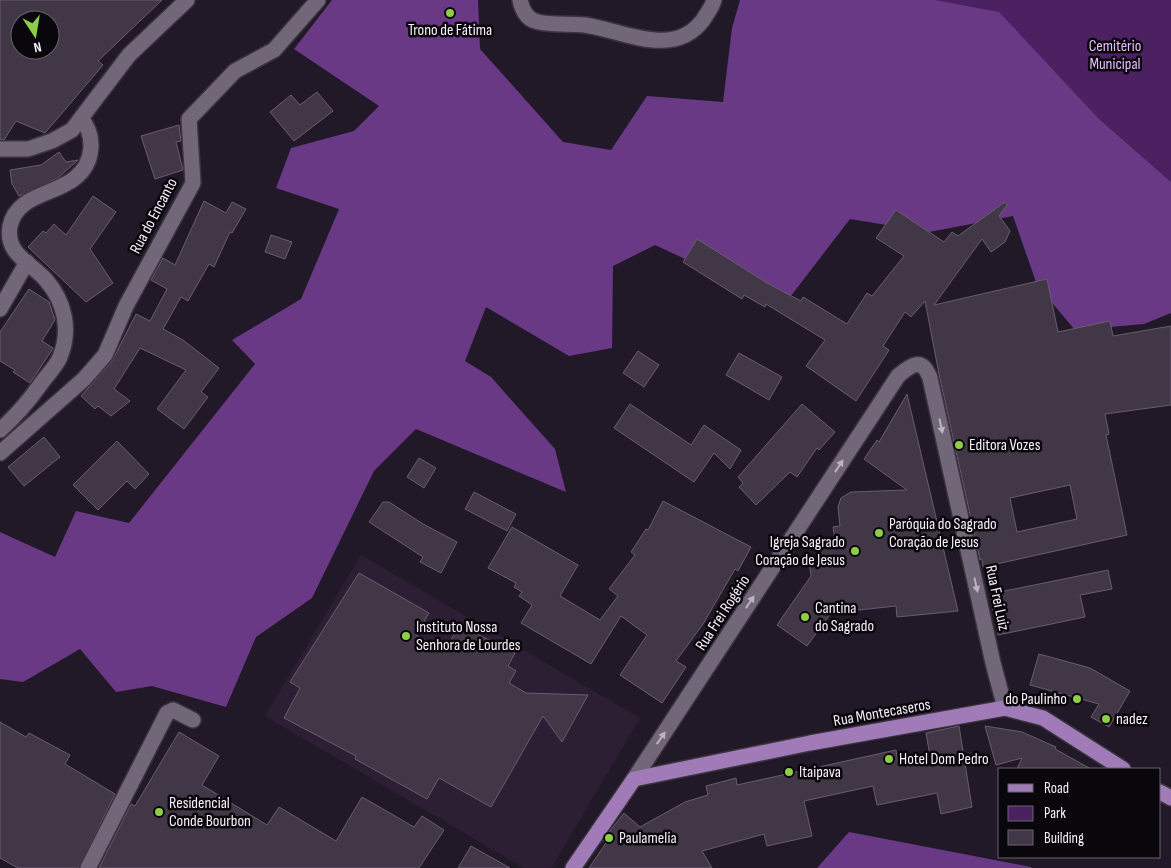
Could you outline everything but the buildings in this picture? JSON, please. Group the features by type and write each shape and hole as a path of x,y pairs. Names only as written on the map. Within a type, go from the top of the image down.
{"main road":[{"name":"Rua Montecaseros","path":"634,778 810,743 1005,708 1043,718 1121,768"},
{"path":"573,868 634,778"}],"street":[{"path":"0,149 28,149 52,141 72,130 129,55 187,0"},
{"name":"Rua do Encanto","path":"0,453 84,379 106,355 126,306 193,183 189,119 235,71 274,50 318,0"},
{"path":"520,0 527,16 536,21 585,25 659,42 682,39 698,26 712,7 714,0"},
{"path":"0,430 20,413 59,358 66,335 65,315 60,300 46,280 15,252 9,241 10,225 20,208 43,193 75,178 88,162 92,144 89,127 81,118"},
{"path":"0,309 27,262"},
{"name":"Rua Frei Rogério","path":"634,778 898,376 915,365 922,365 927,369 930,378"},
{"name":"Rua Frei Luiz","path":"930,378 993,662 1005,708"},
{"path":"88,868 167,713 173,710 193,720"}],"shaded area":[{"path":"332,0 478,0 480,49 563,142 611,150 647,96 723,102 732,28 740,0 935,0 999,12 1098,118 1171,182 1171,313 1144,324 1075,330 1037,285 1013,216 929,232 850,219 784,305 655,245 613,266 612,348 569,356 486,307 465,361 491,377 555,449 566,492 416,429 374,471 312,598 256,637 226,707 152,686 116,692 80,649 23,682 0,679 0,532 55,557 76,511 129,523 255,364 232,340 301,299 339,209 276,188 291,148 354,131 379,106 294,49"},
{"name":"Instituto Nossa Senhora de Lourdes","path":"361,555 640,718 551,868 524,868 265,716"},
{"path":"849,832 1031,867 1032,868 817,868"}],"green space":[{"name":"Cemitério Municipal","path":"935,0 1171,0 1171,182 1098,118"}],"place":[{"name":"Trono de Fátima","path":"450,13"},
{"name":"Editora Vozes","path":"959,445"},
{"name":"Paróquia do Sagrado Coração de Jesus","path":"879,533"},
{"name":"Igreja Sagrado Coração de Jesus","path":"855,551"},
{"name":"Cantina do Sagrado","path":"805,617"},
{"name":"Instituto Nossa Senhora de Lourdes","path":"406,636"},
{"name":"do Paulinho","path":"1077,699"},
{"name":"nadez","path":"1106,719"},
{"name":"Hotel Dom Pedro","path":"889,759"},
{"name":"Itaipava","path":"789,772"},
{"name":"Residencial Conde Bourbon","path":"159,812"},
{"name":"Paulamelia","path":"609,838"}]}
